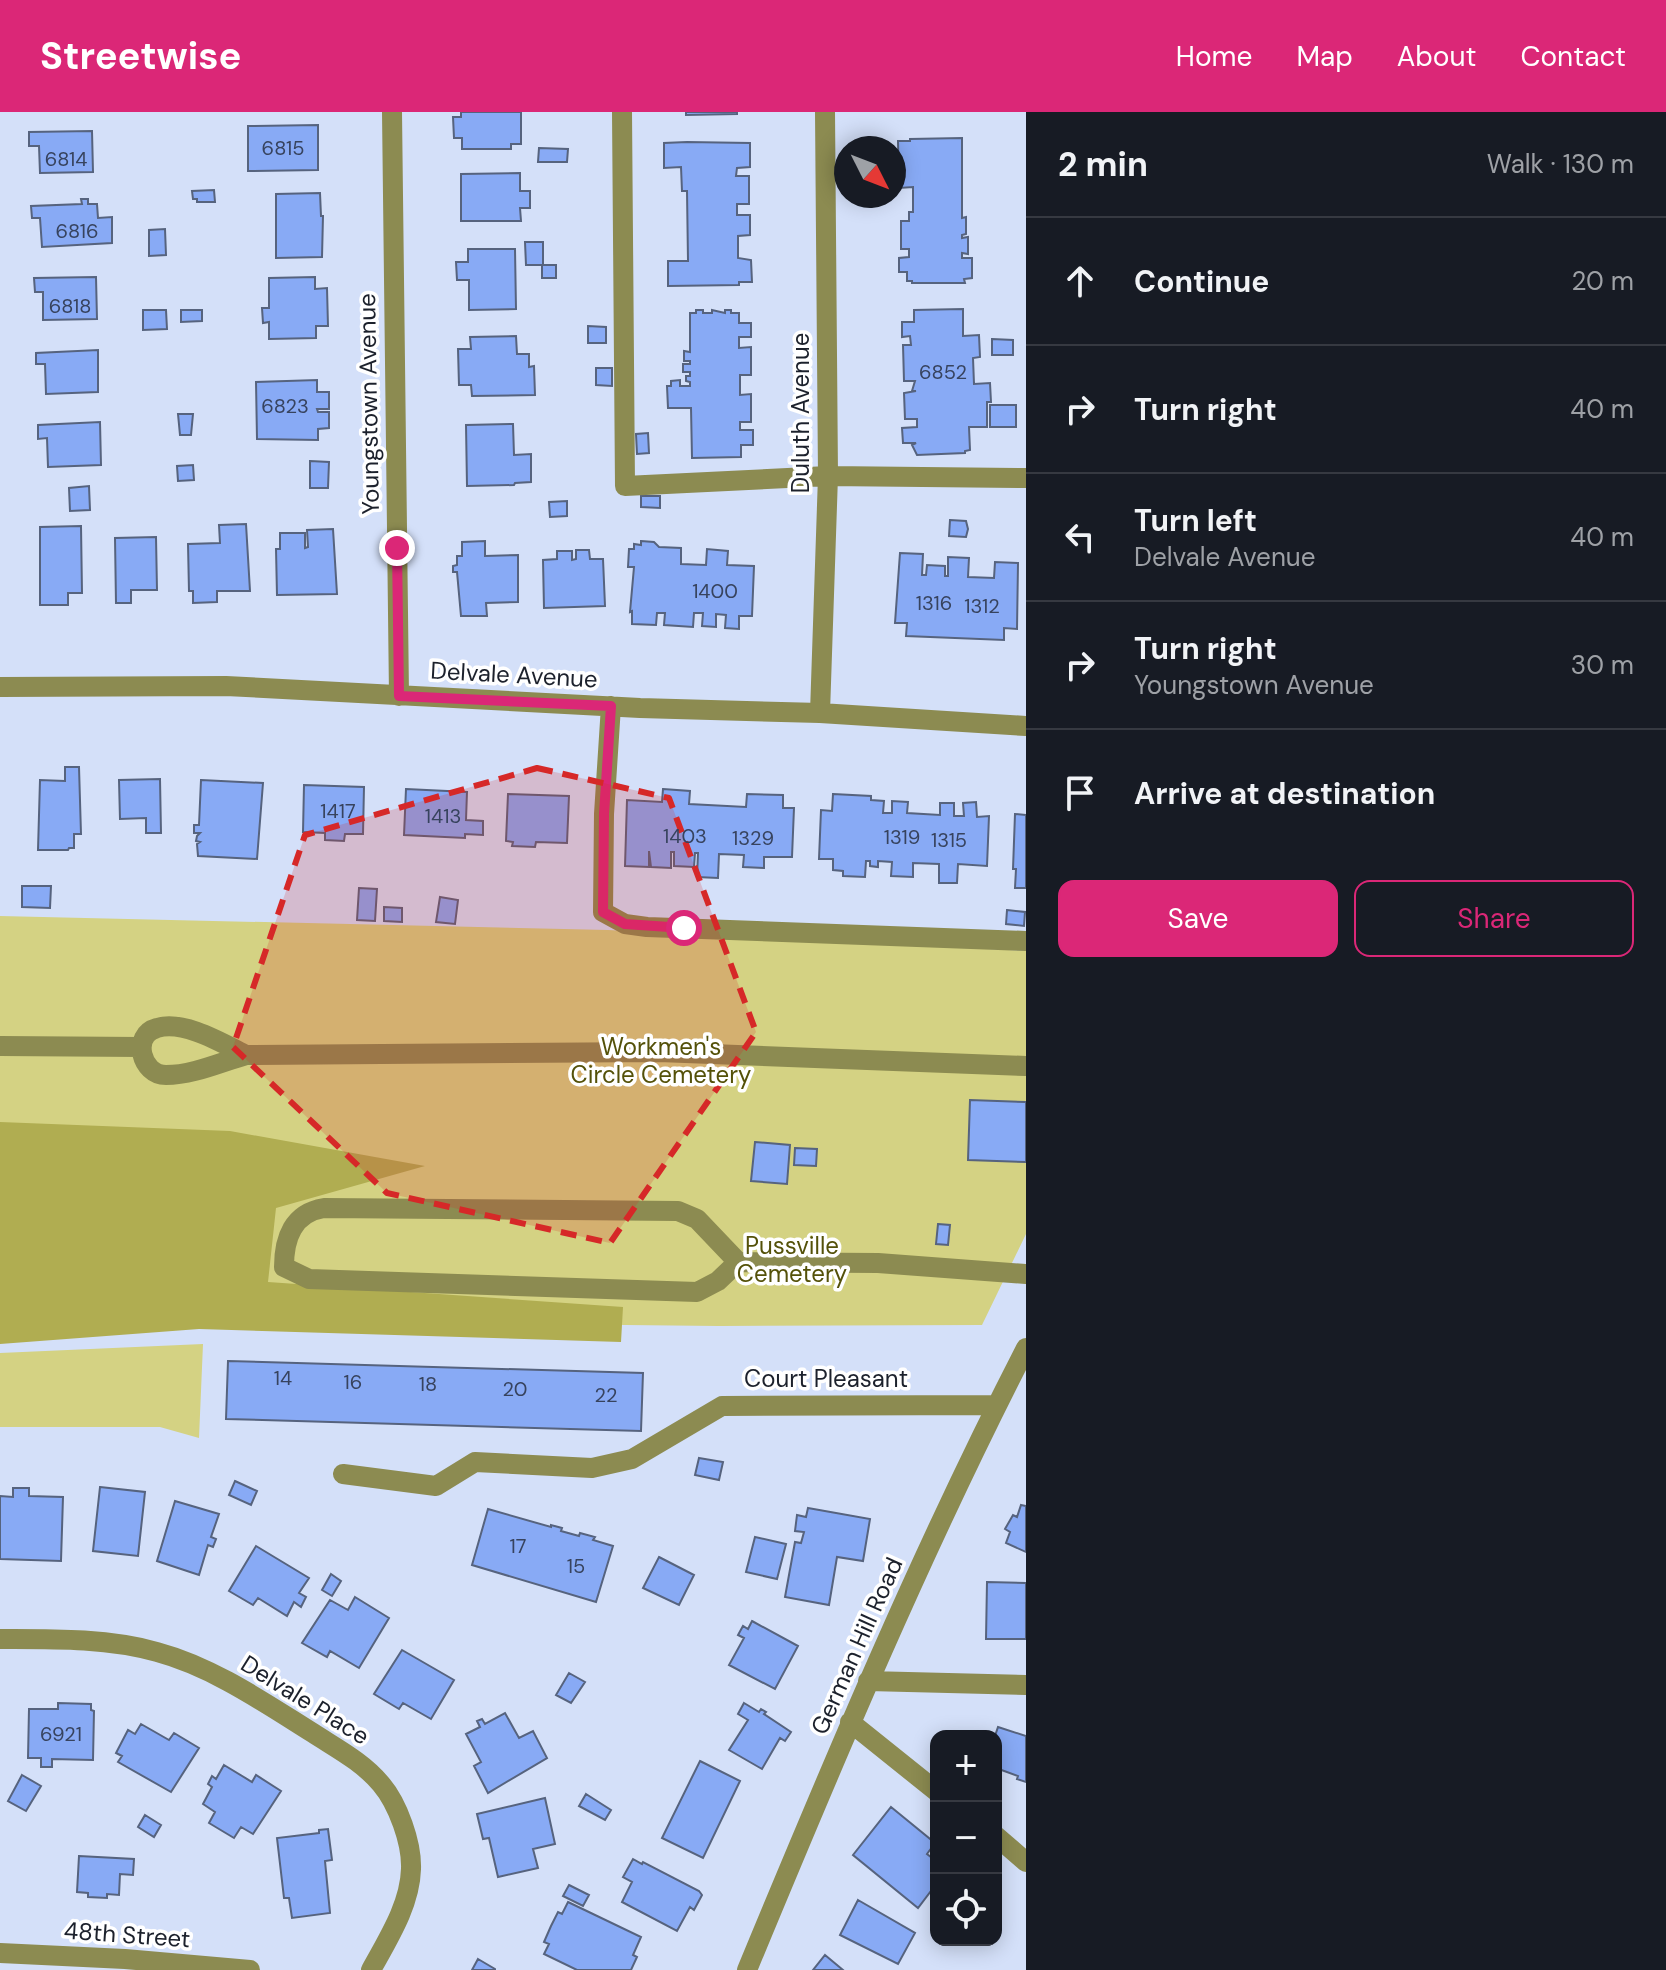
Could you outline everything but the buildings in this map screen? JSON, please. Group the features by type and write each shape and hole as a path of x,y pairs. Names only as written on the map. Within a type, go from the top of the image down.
{"street":[{"name":"Youngstown Avenue","path":"392,112 399,696"},
{"path":"622,112 625,486 828,476 1026,478"},
{"name":"Duluth Avenue","path":"820,713 828,476 825,112"},
{"name":"Delvale Avenue","path":"0,687 226,686 611,706 820,713 1026,726"},
{"path":"611,706 604,814 603,912 625,924 647,927 1026,941"},
{"path":"246,1055 201,1033 169,1027 155,1028 145,1035 141,1047 143,1060 151,1071 164,1075 187,1072 246,1055 659,1052 1026,1066"},
{"path":"0,1046 141,1047"},
{"path":"738,1262 697,1219 678,1211 324,1208 309,1210 296,1223 284,1246 284,1267 309,1279 697,1292 718,1281 738,1262 878,1263 1026,1274"},
{"name":"German Hill Road","path":"747,1970 868,1681 1026,1348"},
{"name":"Court Pleasant","path":"343,1474 436,1486 475,1462 592,1468 632,1459 722,1406 997,1405"},
{"name":"Delvale Place","path":"0,1639 112,1644 155,1651 188,1662 289,1718 365,1769 381,1784 395,1807 407,1841 411,1868 406,1897 396,1923 371,1970"},
{"path":"868,1681 1026,1685"},
{"path":"850,1722 930,1786"},
{"path":"1002,1841 1026,1862"},
{"name":"48th Street","path":"0,1953 125,1959 250,1970"}],"highlighted area":[{"path":"537,768 669,798 756,1032 610,1243 387,1193 233,1047 305,835"}],"green space":[{"name":"Workmen's Circle Cemetery","path":"0,916 608,930 1026,951 1026,1234 982,1325 226,1321 0,1156"},
{"path":"203,1344 199,1438 160,1427 0,1427 0,1353"}],"shaded area":[{"path":"0,1122 230,1131 425,1166 276,1208 268,1282 623,1307 621,1342 199,1329 0,1344"}],"route":[{"path":"397,548 399,696 611,706 604,814 603,912 625,924 684,928"}],"park label":[{"name":"Pussville Cemetery","path":"792,1260"}]}
